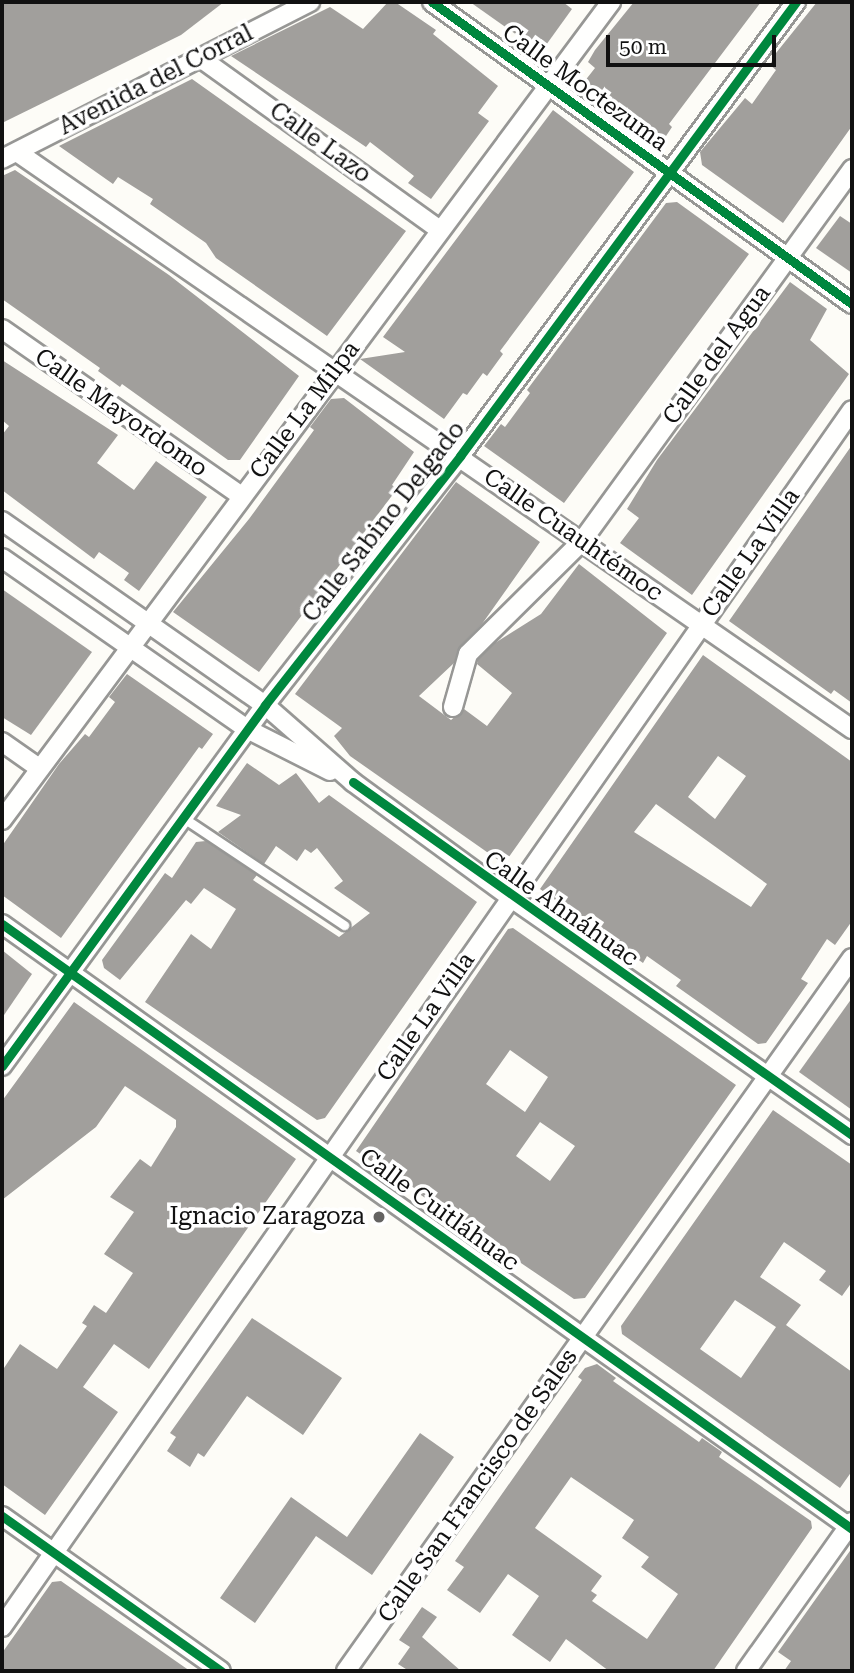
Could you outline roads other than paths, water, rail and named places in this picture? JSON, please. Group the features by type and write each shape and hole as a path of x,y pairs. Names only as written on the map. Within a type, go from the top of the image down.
{"street":[{"name":"Avenida del Corral","path":"9,155 310,2"},
{"name":"Calle Moctezuma","path":"432,2 852,304"},
{"name":"Calle La Milpa","path":"2,820 129,644 611,2"},
{"name":"Calle Sabino Delgado","path":"2,1066 247,729 460,456 796,2"},
{"name":"Calle Lazo","path":"200,57 440,230"},
{"name":"Calle Cuauhtémoc","path":"9,155 336,370 852,729"},
{"name":"Calle del Agua","path":"453,707 468,654 582,541 852,169"},
{"name":"Calle Mayordomo","path":"2,329 241,496"},
{"name":"Calle La Villa","path":"2,1627 852,410"},
{"name":"Calle Ahnáhuac","path":"2,520 265,705 353,782 510,897 852,1135"},
{"name":"Calle Ahnáhuac","path":"2,558 129,644 247,729 353,782"},
{"path":"2,741 39,768"},
{"name":"Calle Cuitláhuac","path":"2,924 330,1154 583,1338 851,1526"},
{"name":"Calle San Francisco de Sales","path":"346,1671 852,958"},
{"path":"2,1516 220,1671"},
{"path":"746,1671 851,1526"}],"lane":[{"path":"182,817 344,925"}],"place":[{"name":"Ignacio Zaragoza","path":"379,1217"}]}
